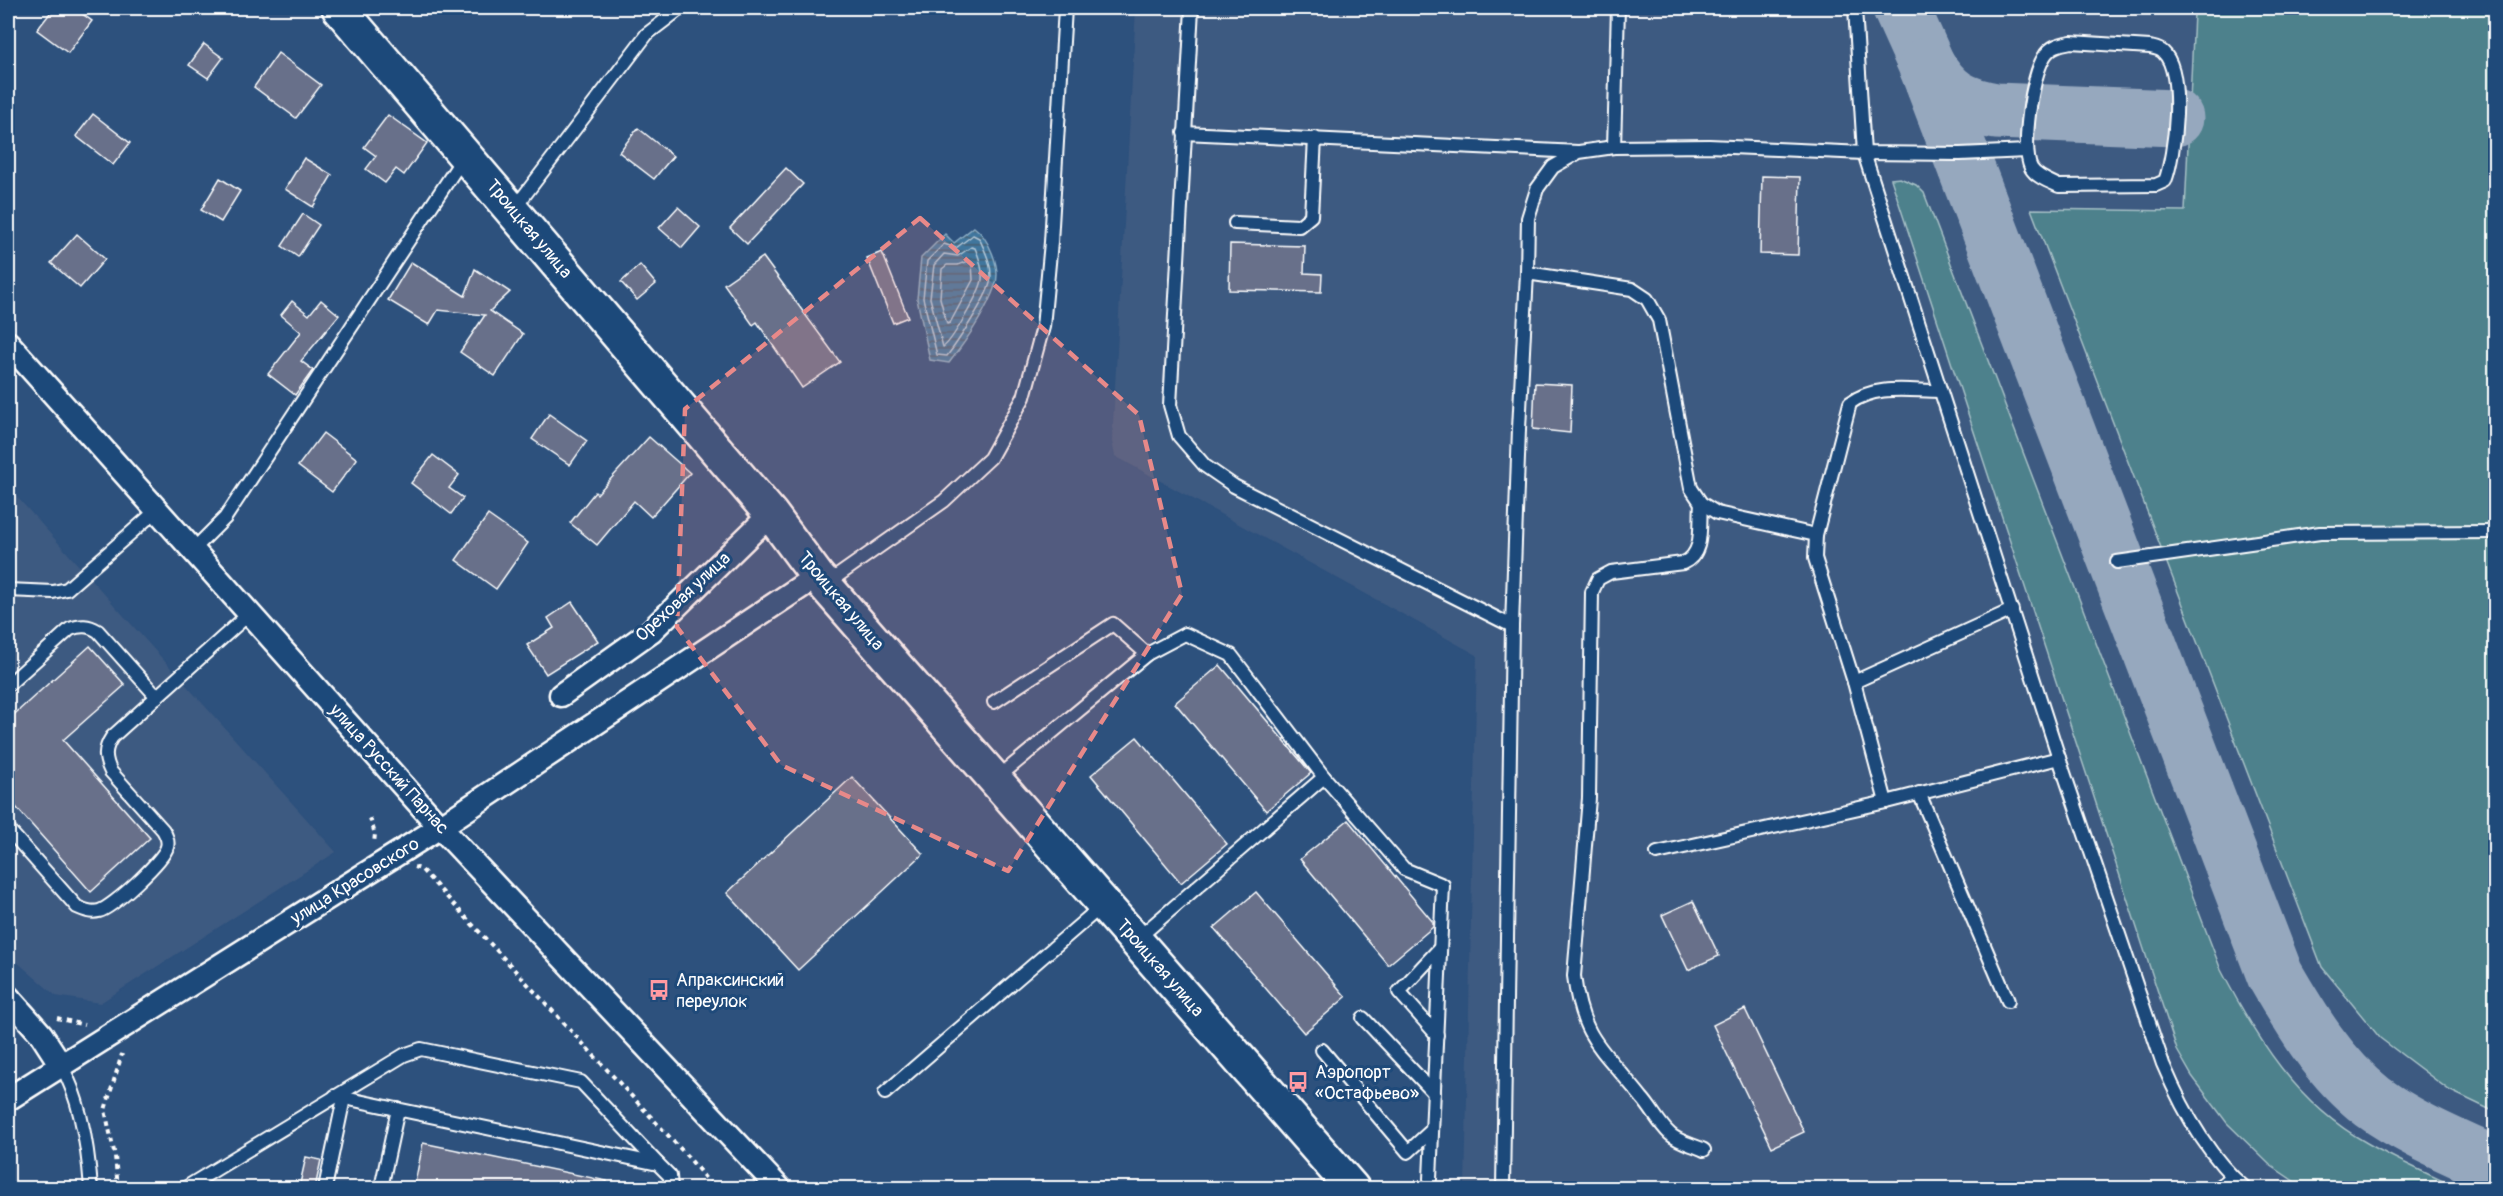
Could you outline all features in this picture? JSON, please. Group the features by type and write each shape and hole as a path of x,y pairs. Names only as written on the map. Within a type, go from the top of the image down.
{"street":[{"name":"Троицкая улица","path":"339,8 771,514 821,581 1352,1188"},
{"name":"улица Русский Парнас","path":"8,343 440,827 773,1186"},
{"name":"Ореховая улица","path":"561,695 651,631 771,514"},
{"name":"улица Красовского","path":"8,1099 440,827 821,581"},
{"path":"8,997 41,1034 61,1065"}],"lane":[{"path":"513,210 647,34 681,8"},
{"path":"821,581 944,501 990,458 1024,397 1043,327 1051,242 1065,8"},
{"path":"1192,8 1170,405 1179,436 1205,466 1234,486 1512,626"},
{"path":"1614,147 1618,8"},
{"path":"1855,8 1864,153 2060,758 2177,1098 2232,1178 2245,1188"},
{"path":"2072,42 2150,47 2162,51 2170,62 2176,82 2175,118 2169,171 2165,181 2156,185 2059,186 2044,179 2032,169 2027,151 2034,83 2043,57 2056,45 2072,42"},
{"path":"1184,133 1579,152 1614,147 1709,146 1864,153 1959,154 2027,151"},
{"path":"1235,224 1299,226 1307,222 1311,216 1315,138"},
{"path":"1503,1188 1512,626 1528,218 1538,189 1553,167 1579,152"},
{"path":"193,550 225,518 465,154"},
{"path":"1527,273 1632,289 1647,299 1659,320 1691,488 1701,503 1717,513 1816,535"},
{"path":"1886,802 1854,682 1815,558 1816,535 1850,403 1863,394 1878,390 1940,391"},
{"path":"1701,503 1698,551 1693,559 1683,563 1611,572 1598,579 1592,592 1589,798 1574,976 1577,1000 1584,1023 1598,1048 1641,1097 1671,1136 1704,1150"},
{"path":"8,590 53,592 72,586 157,510"},
{"path":"2117,562 2320,533 2496,532"},
{"path":"1854,682 2012,610"},
{"path":"8,829 77,907 88,911 107,908 161,859 168,847 163,830 111,772 105,754 112,737 250,613"},
{"path":"994,702 1113,624 1147,654"},
{"path":"8,685 70,629 81,625 90,626 98,631 157,697"},
{"path":"995,780 1147,654 1185,634 1231,654 1324,777 1404,869 1443,885 1430,1179"},
{"path":"1657,853 1886,802 2060,758"},
{"path":"1136,940 1324,777"},
{"path":"1919,793 2008,1002"},
{"path":"885,1093 1105,903"},
{"path":"1437,1035 1399,992 1440,948"},
{"path":"1363,1018 1434,1093"},
{"path":"185,1188 340,1097 404,1055 421,1049 571,1078 586,1085 670,1176 671,1188"},
{"path":"1322,1050 1408,1152 1432,1130"},
{"path":"61,1065 70,1080 82,1129 91,1188"},
{"path":"340,1097 658,1164"},
{"path":"325,1188 340,1097"},
{"path":"381,1188 398,1109"},
{"path":"2218,1188 2232,1178"}],"path":[{"path":"410,865 421,869 681,1149 713,1188"},
{"path":"118,1188 115,1156 105,1110 124,1044"}],"highlighted area":[{"path":"920,218 1139,415 1182,594 1008,871 781,765 677,627 685,409"}],"shaded area":[{"path":"1136,8 2495,8 2495,1188 1465,1188 1477,655 1115,456 1112,441"},
{"path":"8,487 336,852 100,1003 56,996 8,954"}],"green space":[{"path":"2012,8 2495,8 2495,1112 2449,1090 2380,1038 2322,967 2031,209 2185,211 2194,13"},
{"path":"1900,178 1916,185 1924,193 2221,970 2235,996 2281,1068 2320,1109 2367,1143 2458,1188 2304,1188 2270,1165 2227,1123 2192,1076 2177,1050 1891,179"}],"water":[{"path":"974,227 989,245 997,271 995,286 975,326 949,363 930,360 917,299 921,258 945,234 954,243"}],"building":[{"path":"54,8 74,8 92,21 68,53 37,30"},
{"path":"204,44 223,58 208,78 189,65"},
{"path":"278,53 321,85 296,118 254,87"},
{"path":"93,114 130,143 113,165 76,136"},
{"path":"388,115 427,143 404,175 396,169 385,183 366,169 376,156 364,147"},
{"path":"638,128 673,156 654,179 619,152"},
{"path":"304,158 332,175 313,207 285,189"},
{"path":"786,168 803,184 747,244 730,228"},
{"path":"1762,176 1800,177 1798,255 1760,254"},
{"path":"220,178 240,191 221,222 201,210"},
{"path":"678,207 700,227 682,248 659,228"},
{"path":"303,214 319,225 298,257 282,246"},
{"path":"77,234 105,259 80,288 51,263"},
{"path":"1230,244 1305,246 1304,273 1322,274 1321,292 1229,290"},
{"path":"882,252 908,317 893,323 867,258"},
{"path":"763,257 840,362 802,388 757,322 753,325 724,284"},
{"path":"411,262 465,296 475,269 510,292 490,311 523,334 495,376 460,352 485,315 438,310 429,325 388,300"},
{"path":"640,265 656,284 637,300 621,282"},
{"path":"321,300 339,315 301,361 313,370 295,395 268,374 301,332 281,315 292,301 309,315"},
{"path":"1535,383 1572,385 1570,433 1533,429"},
{"path":"549,414 587,441 570,465 532,439"},
{"path":"323,433 357,459 332,492 298,466"},
{"path":"649,437 690,473 651,517 634,501 597,545 570,523 595,492 597,494"},
{"path":"433,455 459,475 449,488 463,498 451,514 411,483"},
{"path":"488,515 528,543 496,589 456,560"},
{"path":"572,602 598,641 546,674 527,645 554,628 548,618"},
{"path":"90,646 125,685 63,740 150,838 91,892 8,798 8,720"},
{"path":"1220,665 1311,773 1266,811 1175,703"},
{"path":"1137,737 1227,844 1181,883 1091,775"},
{"path":"852,777 923,854 798,970 727,893"},
{"path":"1348,820 1433,922 1433,927 1388,965 1300,859"},
{"path":"1256,892 1346,997 1304,1033 1214,928"},
{"path":"1693,901 1719,956 1688,970 1662,915"},
{"path":"1745,1009 1804,1132 1772,1147 1713,1025"},
{"path":"423,1143 607,1181 606,1188 414,1188"},
{"path":"306,1157 321,1160 315,1188 299,1188"}],"taxiway":[{"path":"1901,8 1927,66 2275,975 2295,1009 2330,1059 2343,1075 2373,1102 2402,1121 2496,1166"},
{"path":"1927,66 1940,85 1955,98 1984,109 2175,118"}],"place":[{"name":"Апраксинский переулок","path":"659,990"},
{"name":"Аэропорт «Остафьево»","path":"1298,1082"}]}
